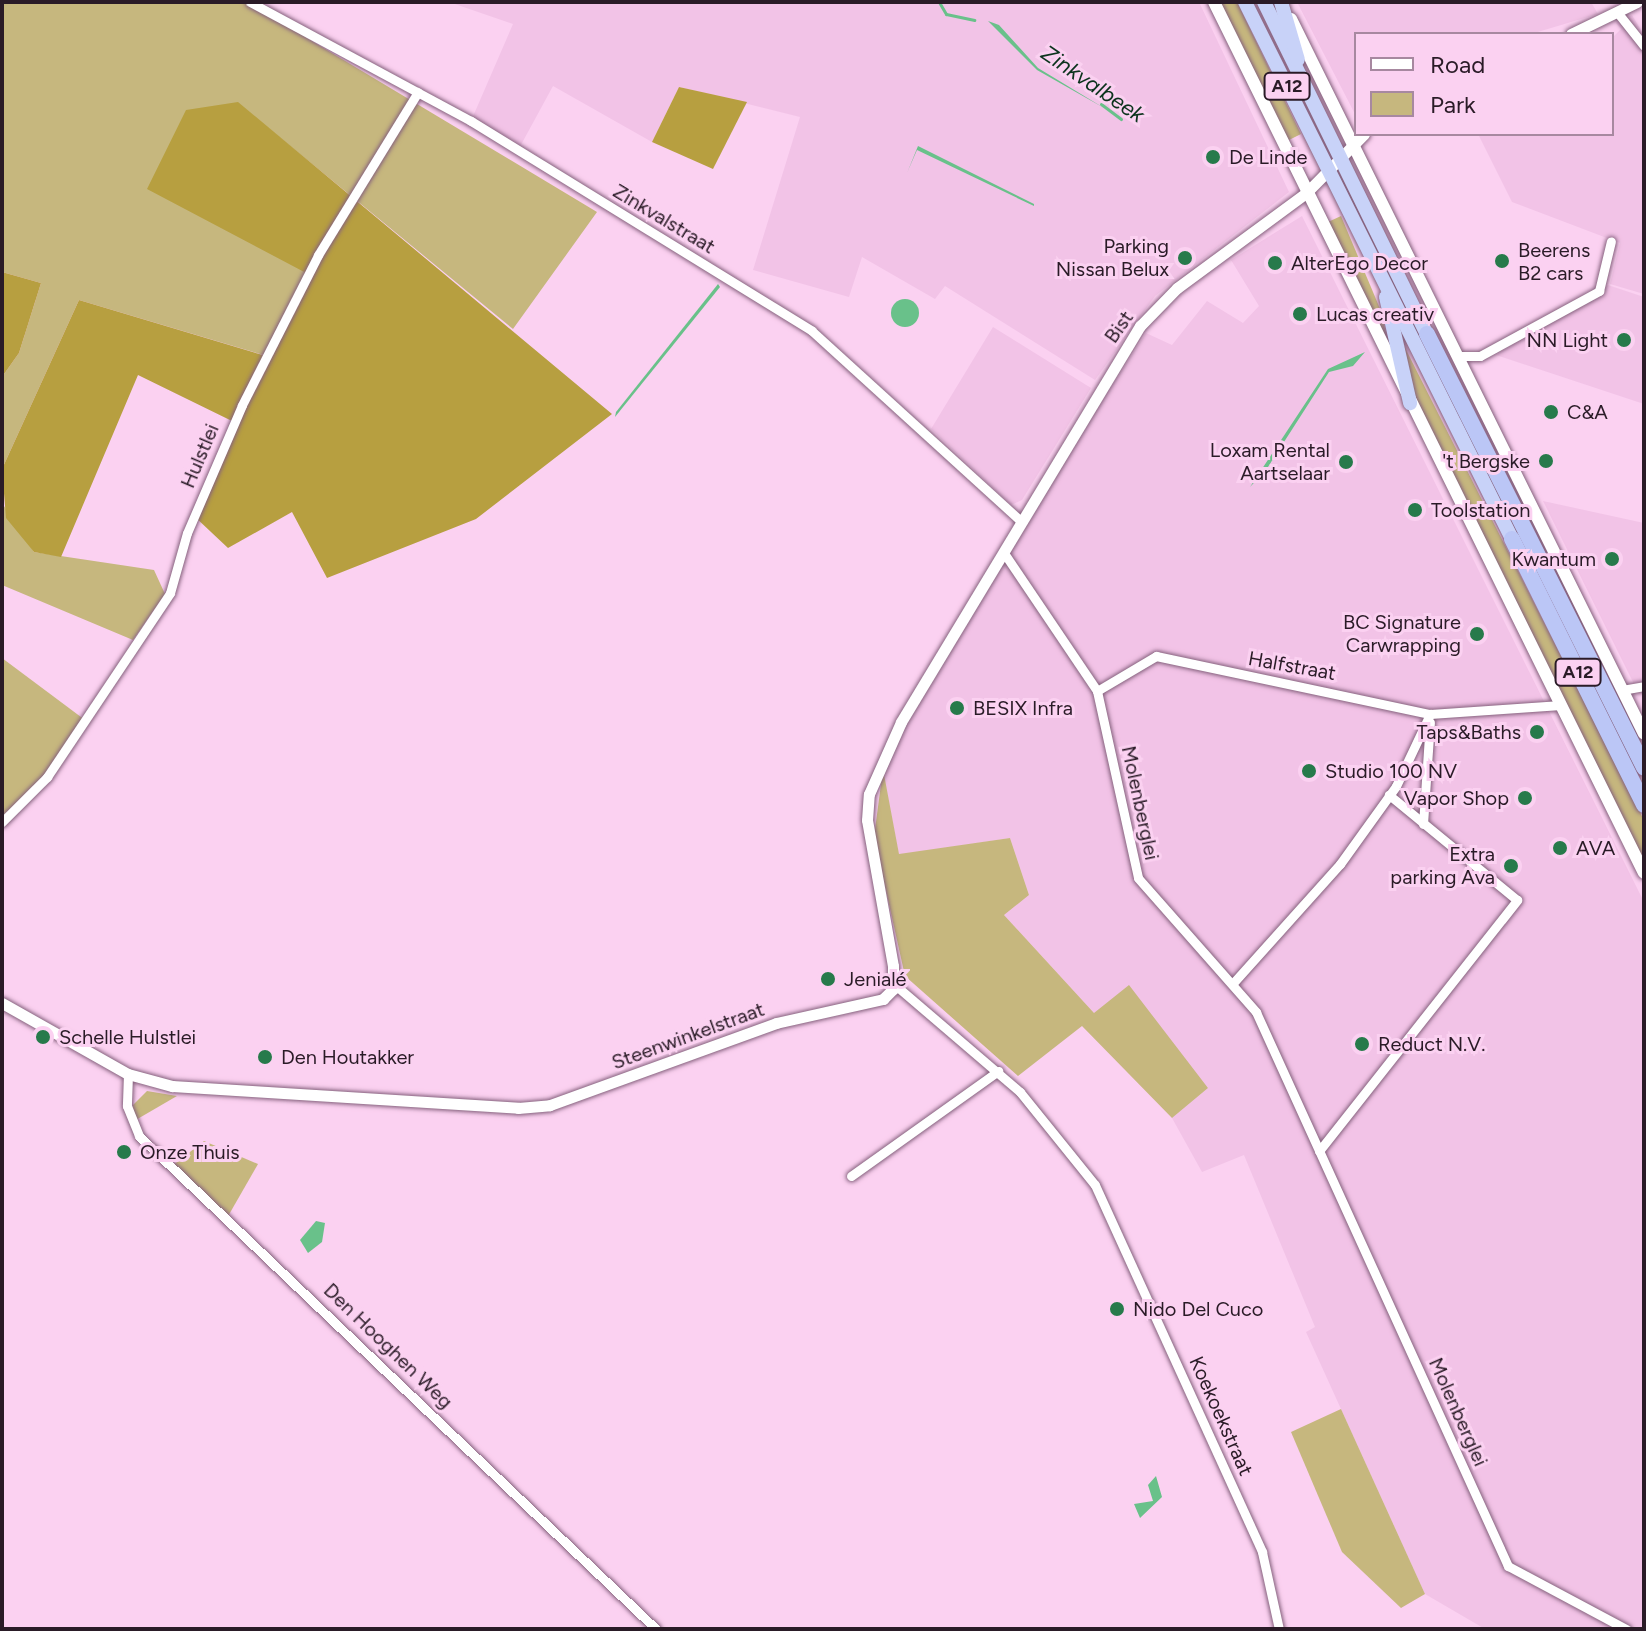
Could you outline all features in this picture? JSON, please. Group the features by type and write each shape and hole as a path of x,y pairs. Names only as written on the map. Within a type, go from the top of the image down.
{"highway":[{"name":"A12","path":"1245,2 1644,805"},
{"name":"A12","path":"1264,2 1644,768"},
{"path":"1281,2 1299,73"},
{"path":"1385,288 1410,403"}],"main road":[{"path":"1214,2 1302,196 1410,403 1644,873"},
{"path":"1281,2 1644,734"}],"street":[{"name":"Zinkvalstraat","path":"250,2 418,92 812,331 1021,521"},
{"path":"1575,32 1637,2"},
{"path":"1617,12 1644,46"},
{"name":"Hulstlei","path":"2,822 47,777 170,593 187,533 242,405 318,255 418,92"},
{"name":"Bist","path":"1021,521 1151,313 1302,196 1361,136"},
{"path":"1457,356 1480,356 1599,291 1611,241"},
{"path":"894,984 867,839 869,794 901,722 1021,521"},
{"path":"1004,553 1097,691"},
{"name":"Halfstraat","path":"1097,691 1156,656 1430,714 1561,705"},
{"path":"1622,690 1644,686"},
{"name":"Molenberglei","path":"1097,691 1138,878 1234,982 1275,1049 1508,1566 1626,1629"},
{"path":"1234,982 1340,864 1389,795 1430,714"},
{"path":"1423,824 1430,714"},
{"path":"1319,1151 1517,900 1389,795"},
{"name":"Koekoekstraat","path":"894,984 998,1071 1052,1126 1099,1191 1262,1552 1279,1629"},
{"name":"Steenwinkelstraat","path":"2,1003 128,1074 187,1088 550,1105 776,1023 872,1004 894,984"},
{"path":"851,1176 998,1071"},
{"name":"Den Hooghen Weg","path":"128,1074 127,1106 139,1136 656,1629"}],"shaded area":[{"path":"449,2 1199,2 1289,192 1155,296 1095,380 945,286 935,299 862,257 849,297 753,270 800,117 679,87 652,142 553,86 516,154 471,121 513,24"},
{"path":"1297,2 1591,2 1598,14 1538,32 1354,32 1354,112"},
{"path":"1632,15 1644,35 1644,294 1610,284 1620,243 1512,202 1479,136 1614,136 1614,36 1621,29 1616,23"},
{"path":"988,21 999,25 1038,68 1104,108 1037,70"},
{"path":"679,87 747,102 713,169 652,142"},
{"path":"238,102 612,414 476,519 327,578 292,512 228,548 194,516 234,422 138,375 61,557 34,552 6,518 2,469 79,300 266,356 308,274 147,189 186,110"},
{"path":"918,146 1034,206 917,150 907,173"},
{"path":"1302,216 1644,902 1644,1629 1485,1629 1425,1594 1306,1332 1315,1327 1244,1155 1202,1172 1172,1118 1208,1088 1094,1013 1004,915 1029,895 1010,838 899,855 881,762 1004,553 1146,333 1172,345 1207,301 1243,323 1259,306 1231,260"},
{"path":"2,272 41,283 19,353 2,377"},
{"path":"718,284 720,287 615,417 616,412"},
{"path":"1608,285 1644,297 1644,404 1496,355"},
{"path":"905,299 915,303 919,313 915,323 905,327 895,323 891,313 895,303"},
{"path":"993,327 1091,388 1022,500 1011,505 931,429"},
{"path":"1365,352 1353,366 1329,372 1266,470 1250,487 1328,369"},
{"path":"1543,501 1644,523 1644,681 1634,684"},
{"path":"316,1221 325,1223 322,1242 308,1253 300,1240"},
{"path":"1156,1476 1162,1497 1140,1518 1134,1504 1153,1501 1148,1485"}],"green space":[{"path":"2,2 247,2 597,212 513,329 238,103 308,274 267,356 79,300 2,469 2,377 19,353 41,283 2,272"},
{"path":"1218,2 1237,2 1301,134 1287,141"},
{"path":"1341,216 1381,311 1387,340 1328,222"},
{"path":"1395,328 1644,820 1644,861 1405,379"},
{"path":"2,503 34,552 154,570 165,594 133,640 2,585"},
{"path":"2,658 85,720 47,777 2,817"},
{"path":"883,769 899,854 1010,838 1029,895 1004,915 1094,1013 1129,985 1208,1088 1172,1118 1082,1026 1018,1076 905,976 874,837"},
{"path":"147,1091 177,1096 134,1121 133,1105"},
{"path":"204,1141 258,1164 227,1218 172,1166"},
{"path":"1341,1409 1425,1594 1401,1608 1342,1552 1291,1432"}],"waterway":[{"name":"Zinkvalbeek","path":"939,2 946,14 974,20"},
{"name":"Zinkvalbeek","path":"1101,104 1121,119"}],"place":[{"name":"De Linde","path":"1213,157"},
{"name":"Parking Nissan Belux","path":"1185,258"},
{"name":"Beerens B2 cars","path":"1502,261"},
{"name":"AlterEgo Decor","path":"1275,263"},
{"name":"Lucas creativ","path":"1300,314"},
{"name":"NN Light","path":"1624,340"},
{"name":"C&A","path":"1551,412"},
{"name":"'t Bergske","path":"1546,461"},
{"name":"Loxam Rental Aartselaar","path":"1346,462"},
{"name":"Toolstation","path":"1415,510"},
{"name":"Kwantum","path":"1612,559"},
{"name":"BC Signature Carwrapping","path":"1477,634"},
{"name":"BESIX Infra","path":"957,708"},
{"name":"Taps&Baths","path":"1537,732"},
{"name":"Studio 100 NV","path":"1309,771"},
{"name":"Vapor Shop","path":"1525,798"},
{"name":"AVA","path":"1560,848"},
{"name":"Extra parking Ava","path":"1511,866"},
{"name":"Jenialé","path":"828,979"},
{"name":"Schelle Hulstlei","path":"43,1037"},
{"name":"Reduct N.V.","path":"1362,1044"},
{"name":"Den Houtakker","path":"265,1057"},
{"name":"Onze Thuis","path":"124,1152"},
{"name":"Nido Del Cuco","path":"1117,1309"}]}
